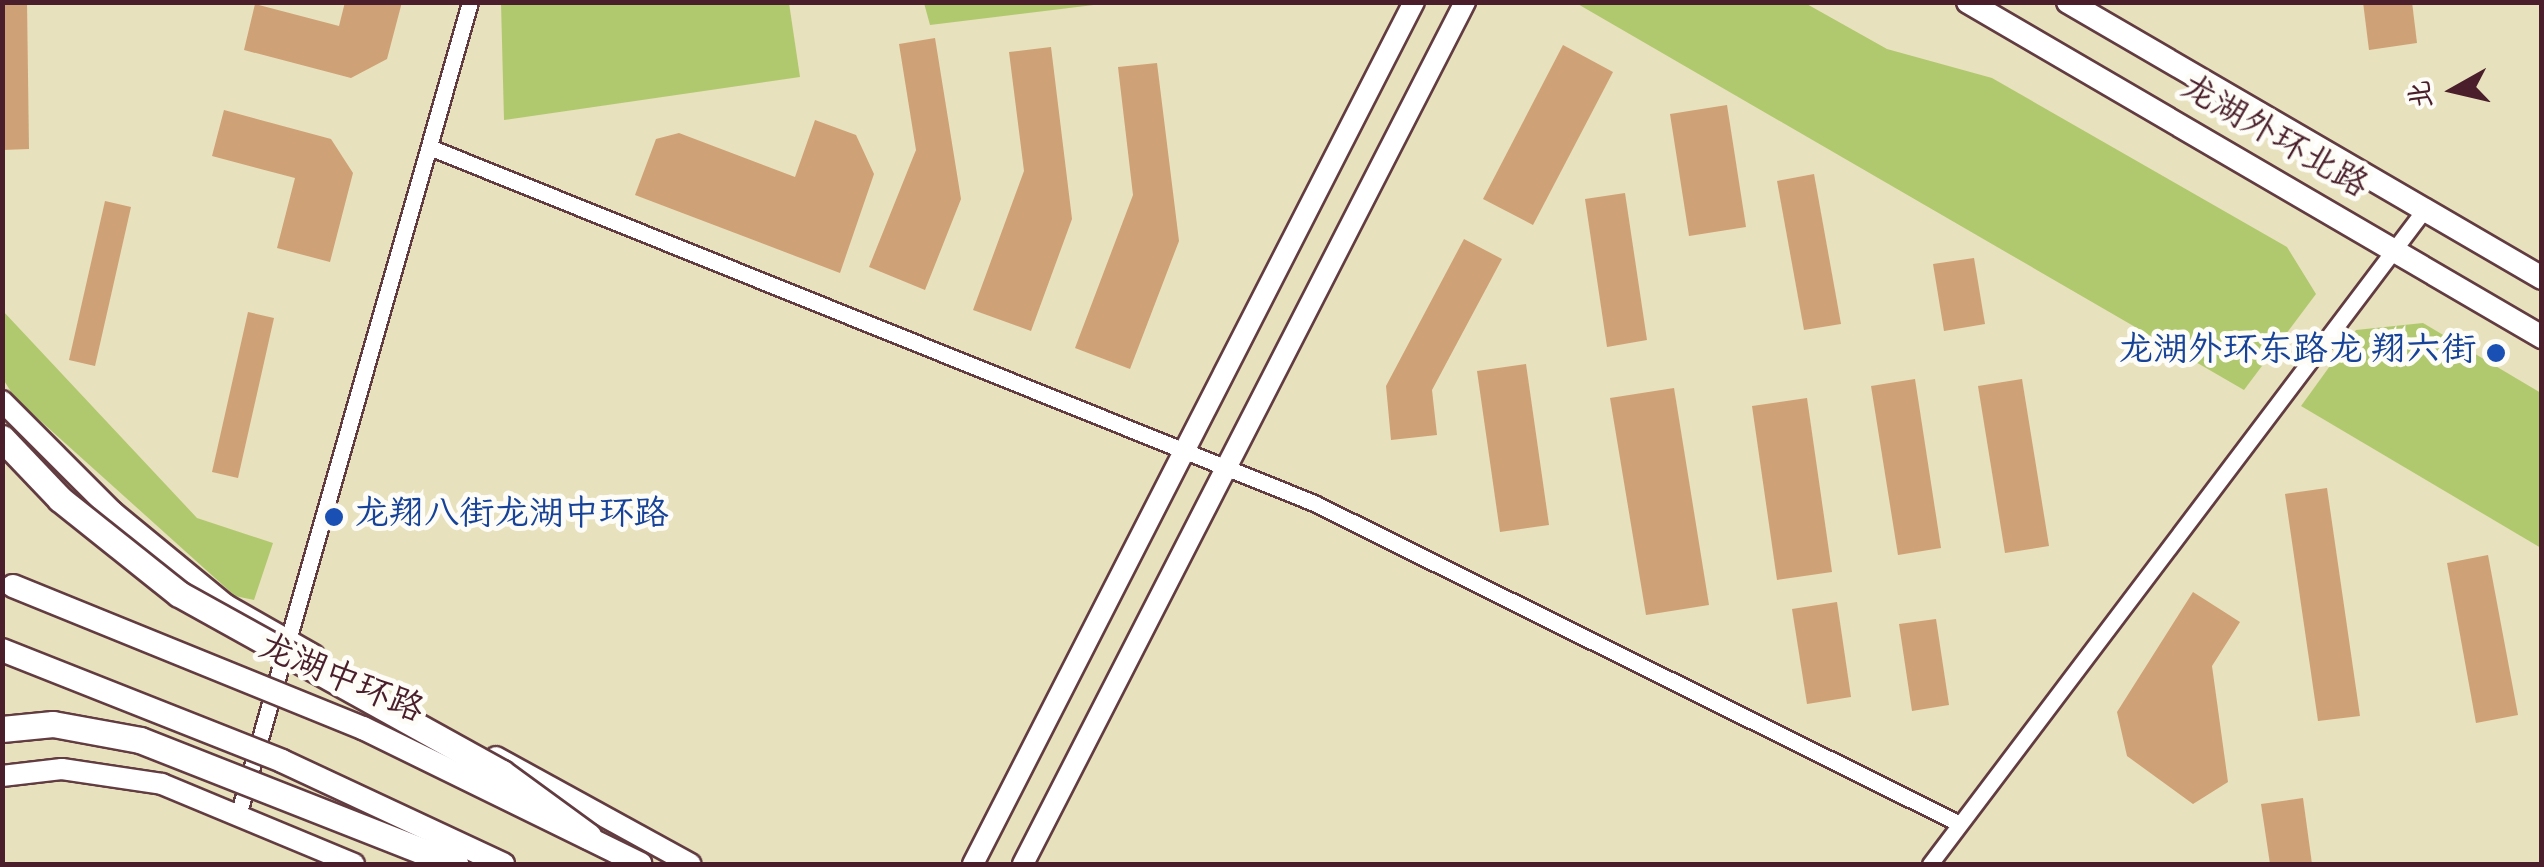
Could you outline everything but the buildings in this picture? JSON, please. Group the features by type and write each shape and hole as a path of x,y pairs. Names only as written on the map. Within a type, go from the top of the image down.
{"highway":[{"path":"2,438 83,518 179,594 502,774 588,836"},
{"path":"2,729 79,726 158,746 456,864"}],"main road":[{"name":"龙湖外环北路","path":"1968,2 2542,336"},
{"name":"龙湖外环北路","path":"2068,2 2542,278"},
{"name":"龙湖中环路","path":"2,582 363,728 640,864"},
{"path":"2,650 299,768 504,864"}],"street":[{"path":"240,812 470,2"},
{"path":"972,864 1414,2"},
{"path":"1023,864 1464,2"},
{"path":"429,147 1226,467 1960,824"},
{"path":"1930,864 2424,210"},
{"path":"2,401 112,512 226,605 691,864"},
{"path":"2,776 78,771 162,784 240,812 354,864"}],"green space":[{"path":"501,3 789,3 800,77 504,120"},
{"path":"924,3 1110,3 930,25"},
{"path":"1576,3 1805,3 1887,49 1992,78 2287,247 2316,294 2244,390"},
{"path":"3,311 197,518 273,543 254,600 235,596 15,398 3,379"},
{"path":"2423,323 2541,393 2541,548 2301,406 2356,330"}],"place":[{"name":"龙湖外环东路龙 翔六街","path":"2496,353"},
{"name":"龙翔八街龙湖中环路","path":"334,517"}]}
